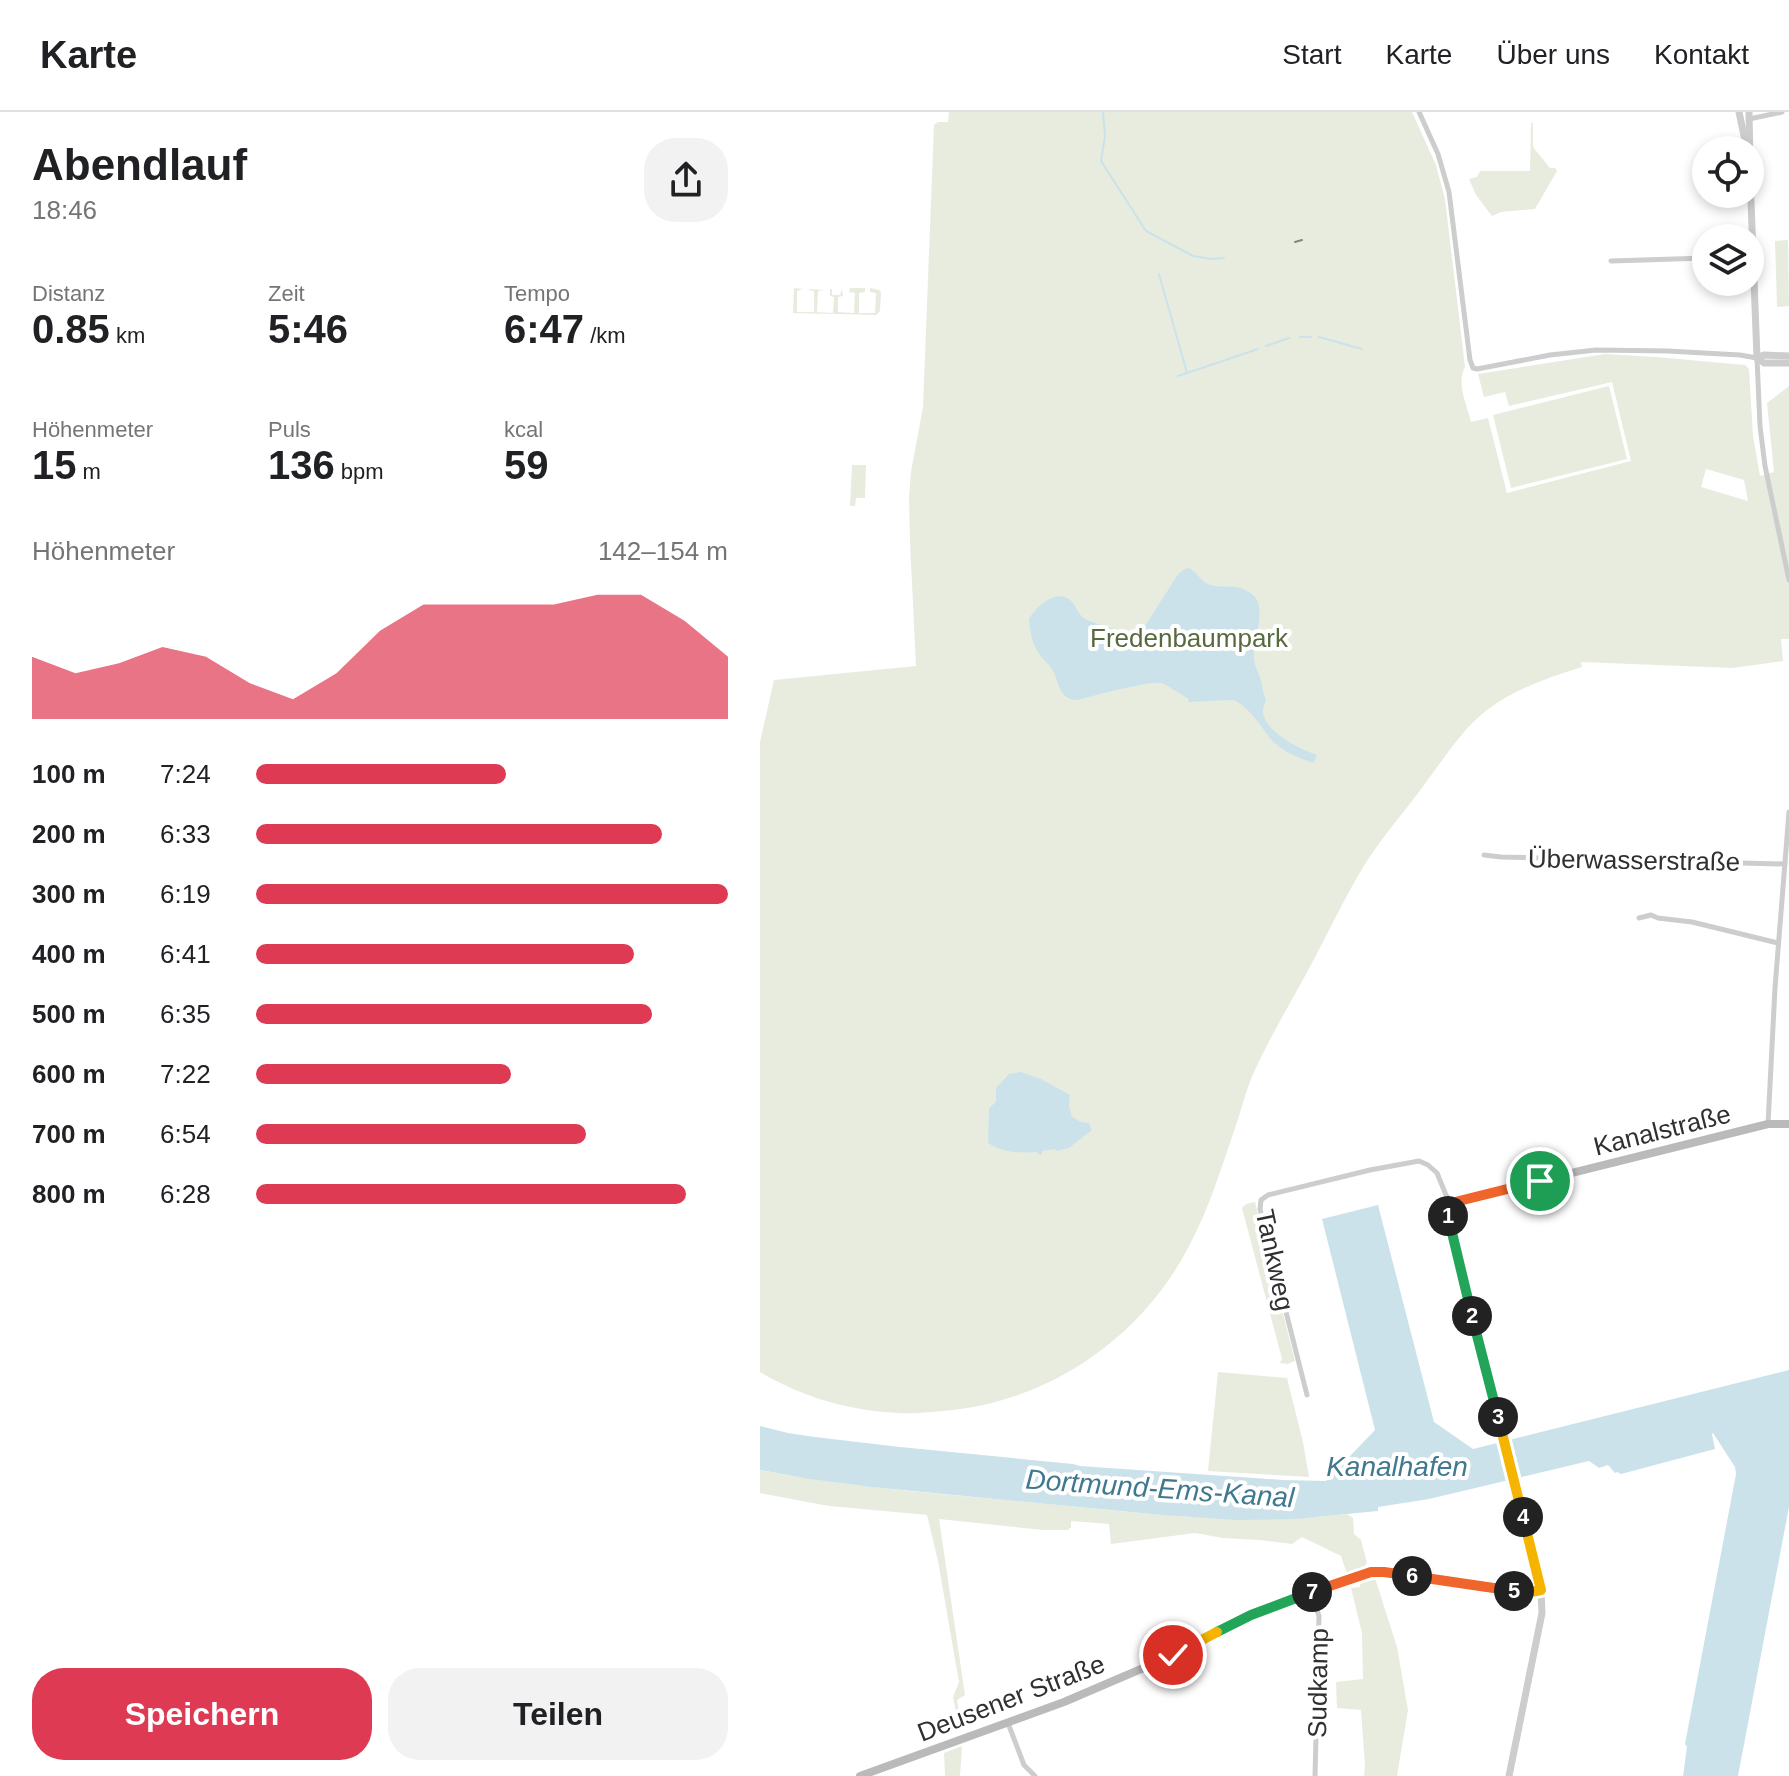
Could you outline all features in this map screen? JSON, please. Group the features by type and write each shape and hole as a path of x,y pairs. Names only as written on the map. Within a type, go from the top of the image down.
{"main road":[{"name":"Kanalstraße","path":"1453,1205 1768,1124 1789,1124"},
{"path":"1453,1205 1448,1216 1452,1235 1541,1590"},
{"name":"Deusener Straße","path":"860,1776 1127,1676 1251,1615 1359,1576 1377,1572 1520,1592 1541,1590"}],"street":[{"path":"1419,112 1438,154 1449,192 1473,368 1596,350 1740,355 1757,358 1764,363 1789,363"},
{"path":"1744,136 1739,115 1782,112"},
{"path":"1750,115 1750,136"},
{"path":"1611,261 1692,258"},
{"path":"1754,296 1765,466 1789,580"},
{"path":"1757,358 1764,355 1789,356"},
{"path":"1768,1124 1789,812"},
{"name":"Überwasserstraße","path":"1484,855 1786,863"},
{"path":"1639,918 1651,915 1692,922 1778,943"},
{"name":"Tankweg","path":"1307,1395 1260,1209 1261,1200 1268,1195 1419,1161 1437,1173 1453,1205"},
{"path":"1509,1776 1542,1613 1541,1590"},
{"name":"Sudkamp","path":"1311,1592 1319,1616 1315,1776"},
{"path":"1007,1723 1024,1765 1035,1776"}],"green space":[{"name":"Fredenbaumpark","path":"949,112 1412,112 1436,165 1445,199 1465,367 1463,394 1471,422 1488,418 1507,493 1631,461 1612,382 1509,406 1505,392 1484,397 1478,374 1605,354 1745,365 1749,369 1753,436 1760,476 1774,472 1767,403 1789,386 1789,639 1781,639 1783,661 1732,668 1581,662 1582,667 1521,690 1498,702 1478,718 1453,745 1379,844 1351,888 1252,1076 1196,1233 1168,1281 1144,1311 1117,1338 1086,1361 1018,1395 943,1411 881,1412 827,1401 793,1389 760,1372 760,742 774,680 916,666 909,498 923,407 934,125 948,122","holes":["1706,469 1744,480 1748,501 1701,487"]},
{"path":"1531,123 1533,147 1550,168 1557,171 1535,209 1501,212 1492,216 1476,195 1469,179 1477,177 1480,171 1530,171"},
{"path":"1788,240 1789,306 1777,307 1775,241"},
{"path":"794,288 803,289 797,291 797,312 814,312 814,291 809,289 824,290 818,291 817,312 833,313 834,297 830,296 830,289 832,295 840,295 842,289 843,296 838,297 838,312 854,313 855,293 849,292 850,288 865,288 865,292 859,293 859,313 875,313 876,293 870,292 870,288 879,290 880,311 876,315 793,313"},
{"path":"1609,386 1627,459 1511,488 1493,415"},
{"path":"852,465 866,465 865,498 856,498 855,506 850,506"},
{"path":"1255,1202 1295,1361 1288,1364 1280,1363 1282,1359 1242,1208"},
{"path":"1218,1372 1287,1378 1309,1477 1208,1471"},
{"path":"760,1470 899,1490 1154,1514 1269,1519 1347,1514 1353,1518 1354,1534 1361,1540 1367,1563 1363,1568 1347,1574 1341,1556 1302,1537 1292,1544 1195,1533 1111,1544 1109,1524 1071,1521 1069,1530 1043,1530 939,1519 965,1695 957,1700 960,1732 953,1697 959,1682 927,1515 829,1506 760,1493"},
{"path":"1375,1578 1397,1647 1408,1710 1397,1776 1364,1776 1361,1710 1337,1708 1336,1682 1363,1679 1362,1633 1351,1588 1360,1587 1360,1582"},
{"path":"962,1746 960,1776 945,1776 944,1753"}],"water":[{"path":"1188,568 1206,583 1242,588 1258,601 1254,657 1266,699 1265,719 1284,739 1317,755 1313,763 1278,746 1249,712 1234,700 1188,702 1189,699 1161,683 1078,700 1067,697 1060,690 1052,669 1033,641 1029,619 1037,608 1049,599 1061,596 1073,603 1080,615 1088,620 1122,631 1137,630 1145,626 1178,575"},
{"path":"1021,1072 1070,1095 1072,1117 1089,1123 1092,1130 1069,1148 1042,1151 1040,1155 1037,1152 1006,1151 988,1143 989,1108 996,1102 996,1088 1009,1074"},
{"path":"1378,1205 1434,1422 1473,1449 1789,1370 1789,1507 1738,1776 1683,1776 1685,1744 1736,1474 1735,1467 1713,1433 1715,1449 1621,1474 1615,1473 1608,1465 1599,1468 1589,1461 1429,1499 1378,1507 1378,1511 1295,1519 1237,1520 1162,1515 871,1487 760,1470 760,1426 815,1437 1080,1466 1326,1481 1375,1430 1322,1219"}],"waterway":[{"path":"1103,112 1105,136 1101,161 1146,231 1193,256 1224,258"},
{"path":"1159,274 1187,373"},
{"path":"1300,337 1311,337"},
{"path":"1319,337 1362,349"},
{"path":"1266,346 1289,338"},
{"path":"1178,376 1258,349"}],"tram line":[{"path":"1295,242 1302,240"}],"route":[{"path":"1173,1655 1251,1615 1371,1572 1390,1572 1526,1593 1541,1590 1448,1216 1449,1210 1459,1201 1540,1181"}],"water label":[{"name":"Kanalhafen","path":"1397,1466"},
{"name":"Dortmund-Ems-Kanal","path":"1160,1488"}]}
